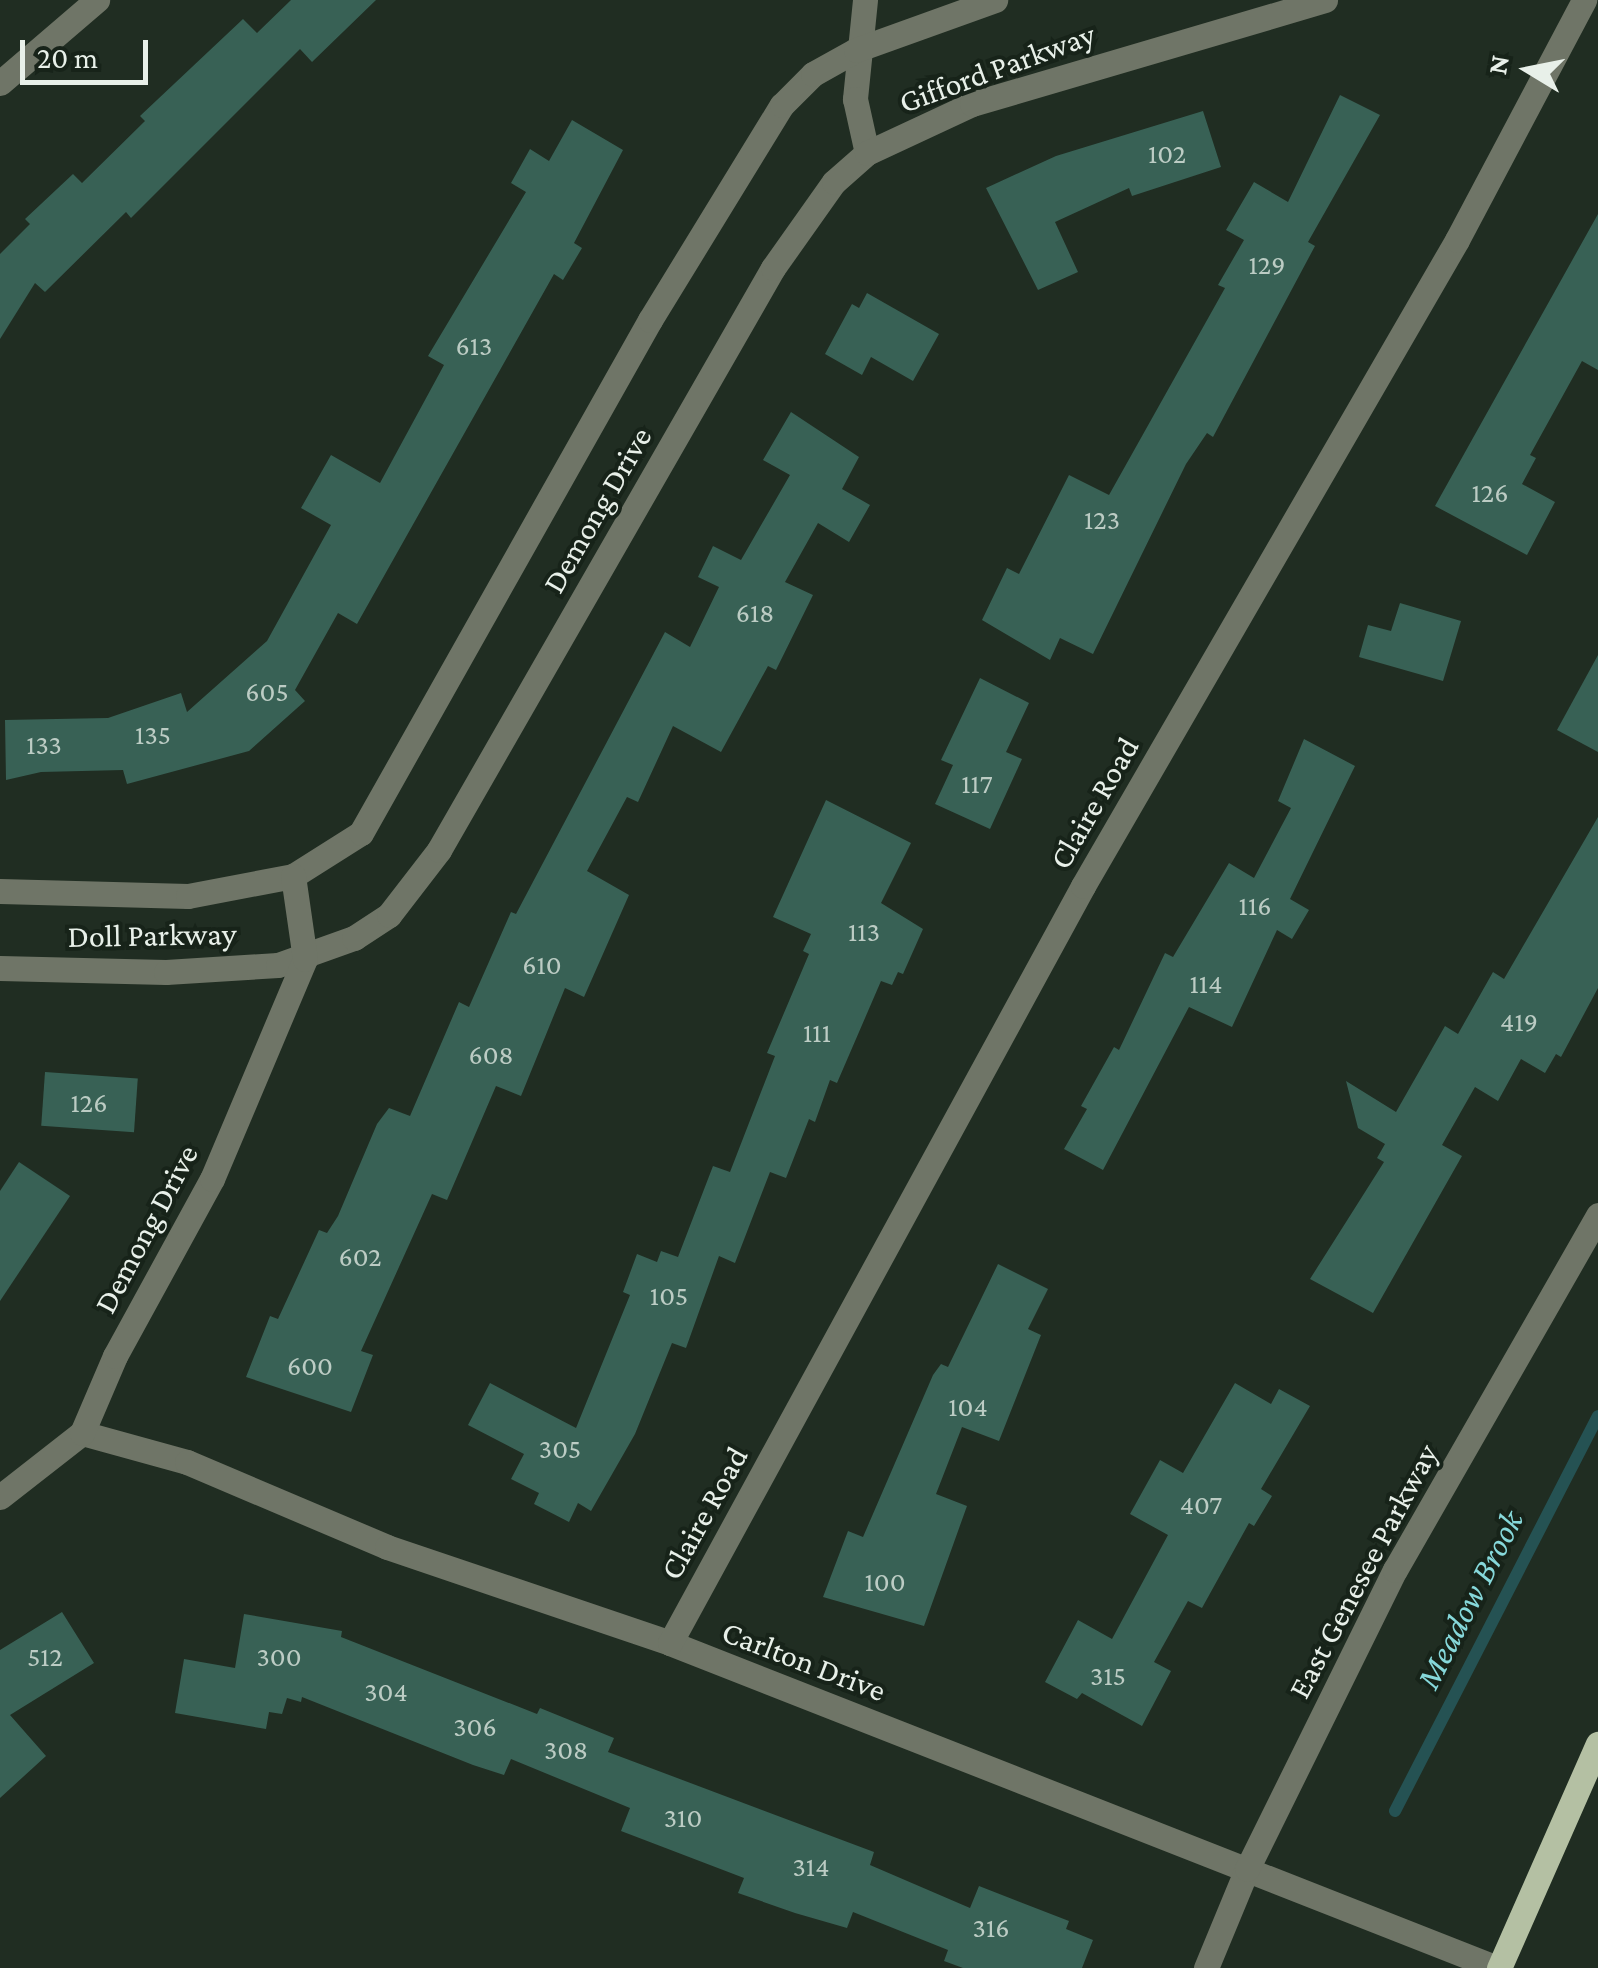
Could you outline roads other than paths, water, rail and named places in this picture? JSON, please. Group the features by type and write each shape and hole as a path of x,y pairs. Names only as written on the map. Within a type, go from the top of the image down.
{"main road":[{"path":"1498,1968 1598,1744"}],"street":[{"path":"0,83 97,0"},
{"path":"864,0 856,50 855,99 867,153"},
{"name":"Gifford Parkway","path":"856,50 995,0"},
{"name":"Gifford Parkway","path":"867,153 972,104 1325,0"},
{"name":"Claire Road","path":"670,1644 1083,886 1457,240 1584,0"},
{"name":"Demong Drive","path":"293,876 361,832 650,320 782,104 813,74 856,50"},
{"name":"Demong Drive","path":"0,1497 82,1433 115,1356 212,1179 305,959 389,914 440,850 773,268 834,182 867,153"},
{"path":"293,876 305,959"},
{"name":"Doll Parkway","path":"0,891 188,896 293,876"},
{"name":"Doll Parkway","path":"0,968 166,972 305,959"},
{"name":"East Genesee Parkway","path":"1206,1968 1247,1869 1394,1570 1598,1215"},
{"name":"Carlton Drive","path":"82,1433 187,1462 388,1547 670,1644 1498,1968"}],"waterway":[{"name":"Meadow Brook","path":"1395,1811 1598,1416"}]}
